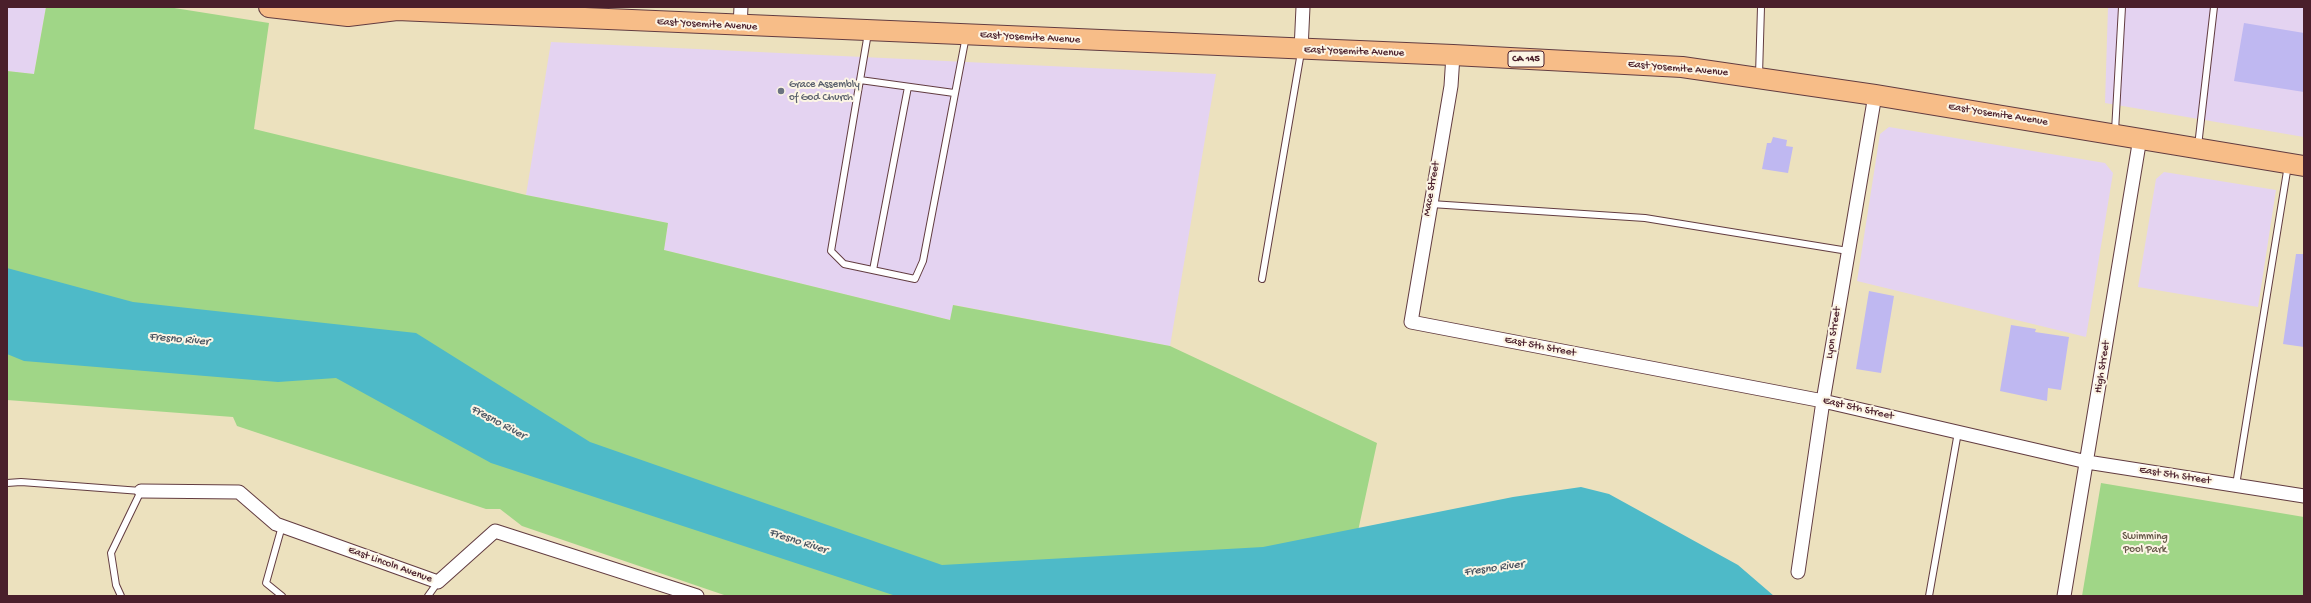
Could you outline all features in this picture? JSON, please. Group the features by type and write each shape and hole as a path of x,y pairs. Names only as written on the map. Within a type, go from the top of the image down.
{"main road":[{"name":"East Yosemite Avenue","path":"269,7 348,16 392,9 741,17 868,31 1301,50 1453,55 1682,67 1875,95 2296,165"}],"street":[{"path":"1301,50 1303,7"},
{"name":"Mace Street","path":"1411,322 1429,204 1450,86 1453,55"},
{"name":"Lyon Street","path":"1798,572 1823,401 1875,95"},
{"name":"High Street","path":"2064,596 2140,138"},
{"name":"East 5th Street","path":"1411,322 1823,401 2087,462 2304,496"},
{"name":"East Lincoln Avenue","path":"141,491 239,492 276,524 438,582 495,531 697,596"}],"lane":[{"path":"1759,77 1761,7"},
{"path":"2114,134 2122,7"},
{"path":"2198,148 2214,7"},
{"path":"868,31 830,251 844,264 915,279 923,260 966,35"},
{"path":"1262,279 1301,50"},
{"path":"860,80 954,93"},
{"path":"873,270 908,87"},
{"path":"2236,486 2296,165"},
{"path":"1429,204 1645,218 1848,251"},
{"path":"1929,596 1958,432"},
{"path":"7,484 22,482 141,491 111,553 116,585 121,596"},
{"path":"282,526 266,583 282,596"},
{"path":"428,596 438,582"}],"shaded area":[{"path":"7,7 46,7 34,74 7,71"},
{"path":"2108,7 2304,7 2304,137 2105,103"},
{"path":"551,42 1216,74 1170,346 954,305 950,320 664,250 668,223 526,195"},
{"path":"1889,127 2105,163 2113,173 2086,337 1857,281 1880,134"},
{"path":"2164,172 2276,190 2258,307 2138,287 2156,179"}],"green space":[{"path":"46,7 168,7 269,23 254,129 526,195 668,223 664,250 950,320 953,305 1170,346 1377,443 1344,596 727,596 522,526 500,509 486,509 237,426 233,417 7,400 7,71 34,74"},
{"name":"Swimming Pool Park","path":"2101,483 2304,517 2304,596 2082,596"}],"water":[{"name":"Fresno River","path":"7,268 133,302 416,333 590,442 942,565 1263,547 1513,497 1581,487 1609,494 1738,565 1774,596 896,596 491,463 336,378 278,382 24,361 7,354"}],"building":[{"path":"2244,23 2304,33 2304,92 2234,81"},
{"path":"1773,137 1787,140 1786,146 1793,147 1788,173 1762,169 1767,143 1771,143"},
{"path":"2296,254 2304,254 2304,347 2283,344"},
{"path":"1869,291 1894,296 1881,373 1856,369"},
{"path":"2011,325 2036,329 2035,332 2069,337 2061,390 2048,388 2047,401 2000,391"}],"place":[{"name":"Grace Assembly of God Church","path":"781,91"}]}
